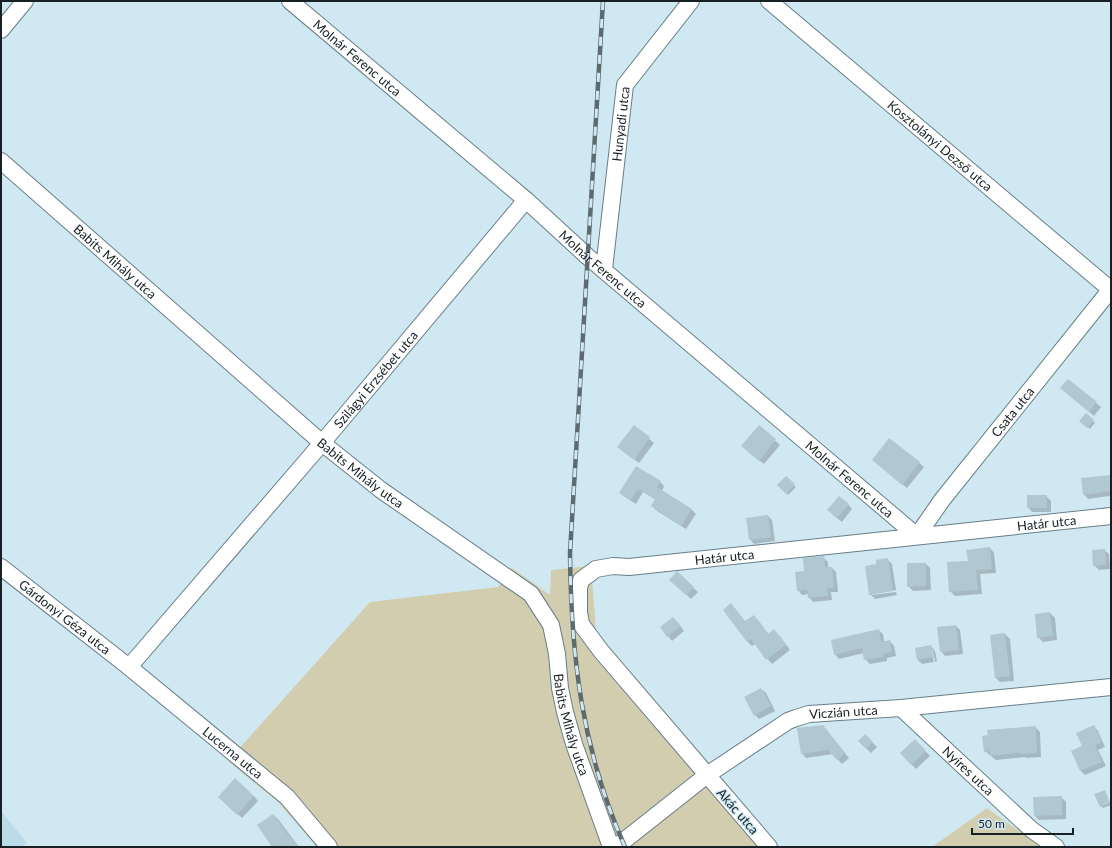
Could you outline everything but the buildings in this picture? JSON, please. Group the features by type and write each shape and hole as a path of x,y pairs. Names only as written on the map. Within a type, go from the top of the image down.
{"street":[{"path":"1,30 25,1"},
{"name":"Molnár Ferenc utca","path":"290,1 526,200 604,269 916,536"},
{"name":"Hunyadi utca","path":"604,269 625,85 691,1"},
{"name":"Kosztolányi Dezső utca","path":"769,1 1111,290"},
{"name":"Babits Mihály utca","path":"1,161 322,444 381,490 531,594 551,626 557,654 560,688 565,712 574,744 610,847"},
{"name":"Szilágyi Erzsébet utca","path":"129,667 322,444 526,200"},
{"name":"Csata utca","path":"916,536 942,500 1111,290"},
{"name":"Határ utca","path":"707,775 601,651 581,624 579,612 579,588 582,580 596,569 614,566 630,567 1111,516"},
{"name":"Gárdonyi Géza utca","path":"1,567 129,667"},
{"name":"Lucerna utca","path":"129,667 287,797 329,847"},
{"name":"Viczián utca","path":"616,847 707,775 788,721 796,718 809,714 901,708 1111,687"},
{"name":"Nyíres utca","path":"901,708 1032,830 1056,847"},
{"name":"Akác utca","path":"707,775 769,847"}],"shaded area":[{"path":"591,566 596,631 725,782 778,847 317,847 278,802 228,761 370,602 498,587 512,568 550,595 551,570"},
{"path":"987,808 1041,847 932,847"},
{"path":"1,811 27,843 20,847 1,847"}],"railway":[{"path":"603,1 570,553 571,592 577,667 589,739 598,775 610,811 625,847"}]}
